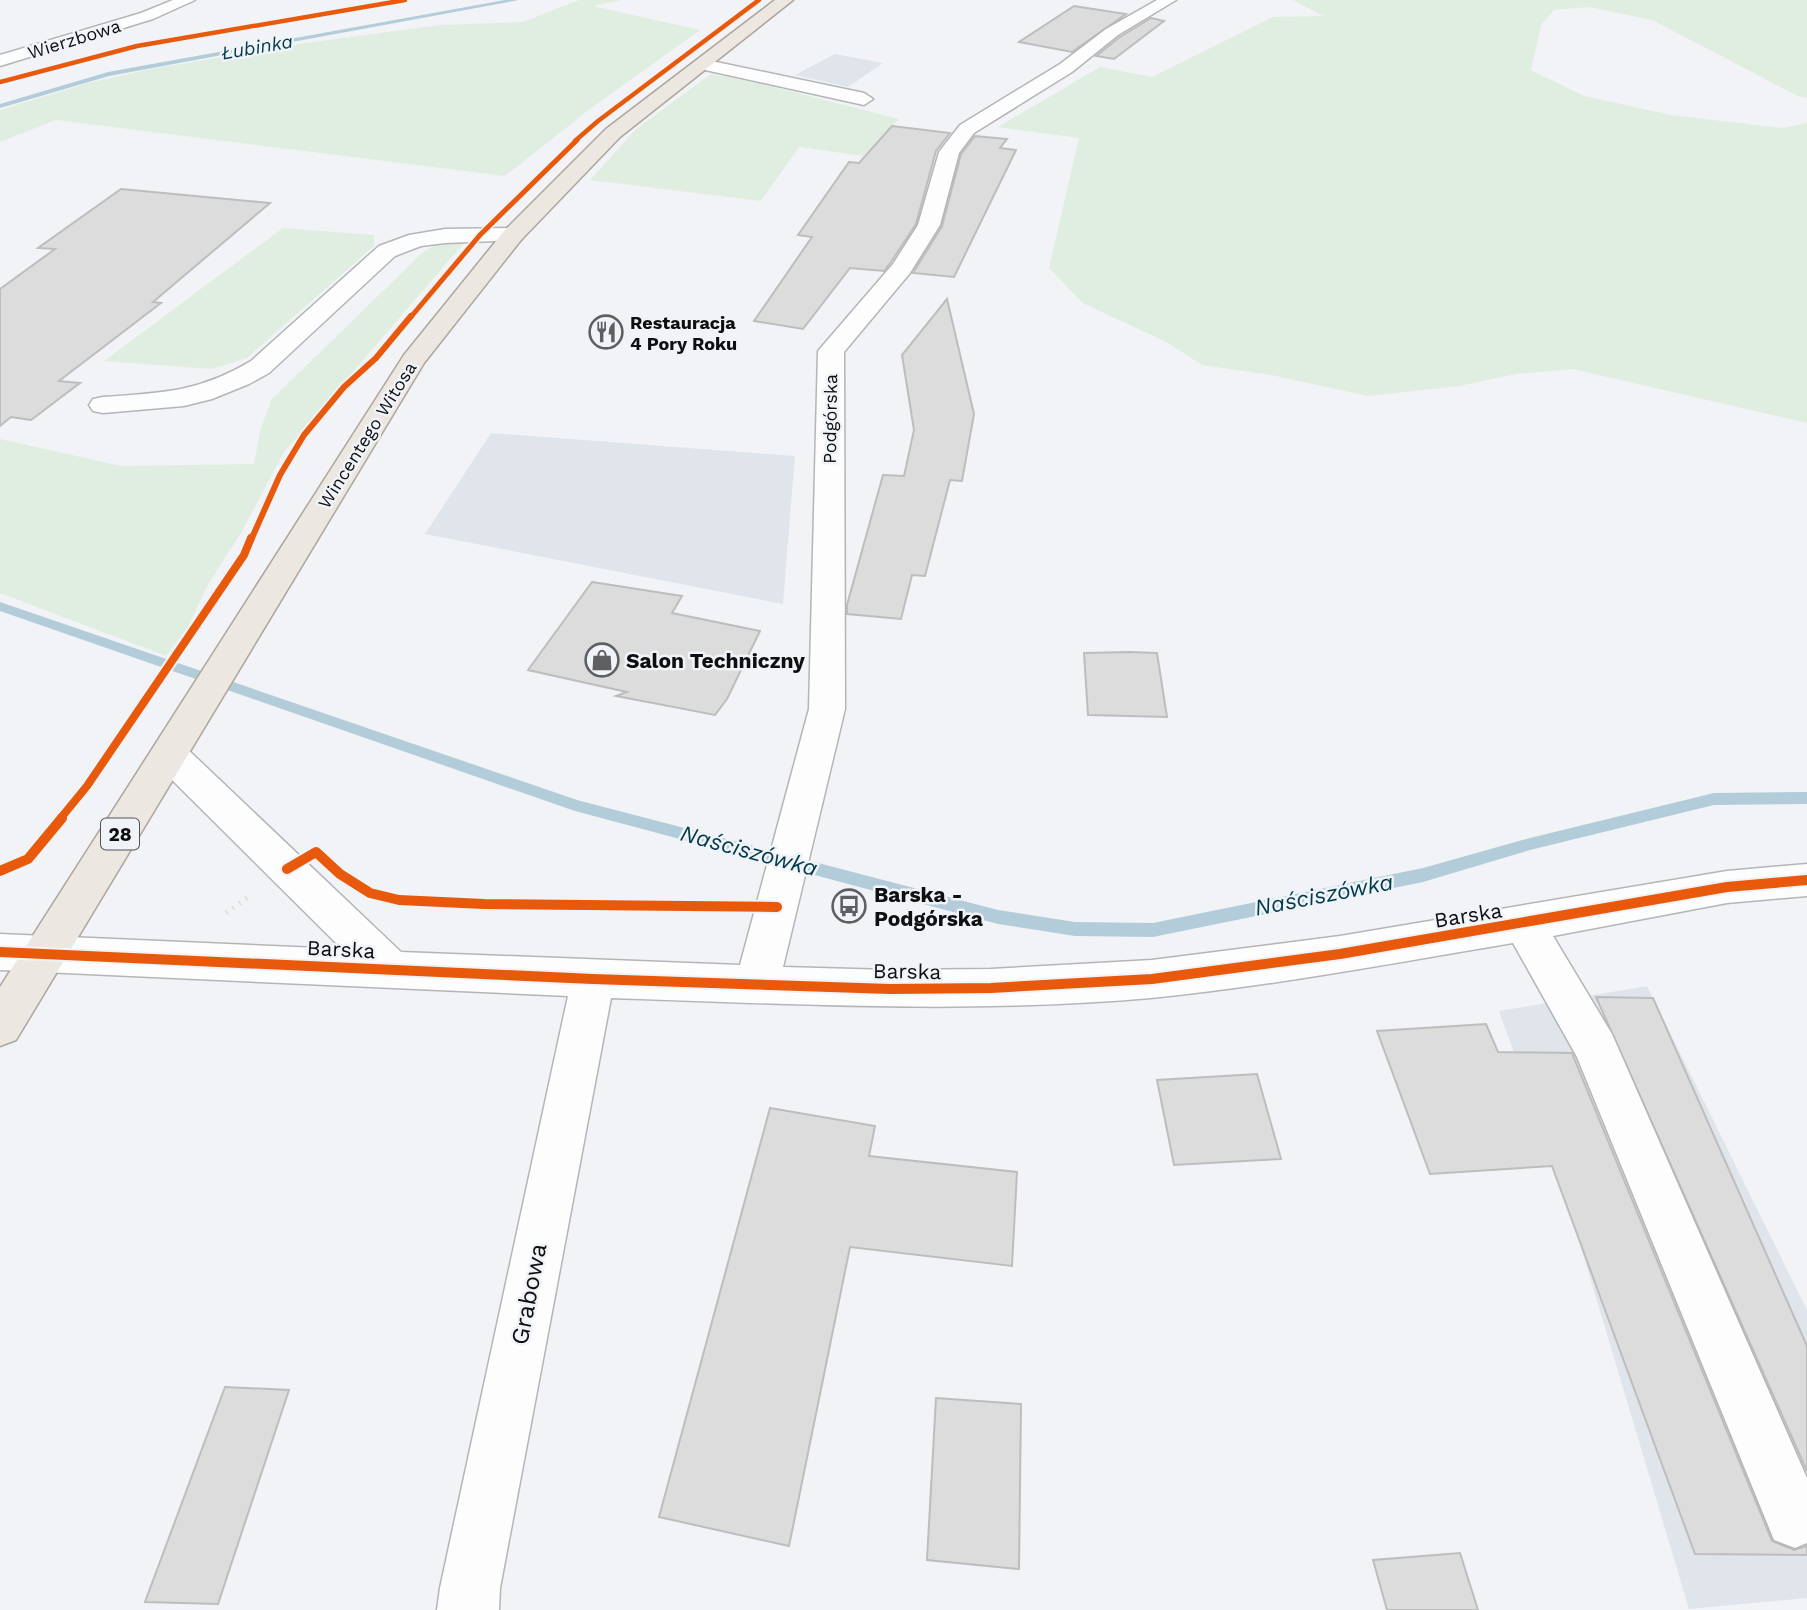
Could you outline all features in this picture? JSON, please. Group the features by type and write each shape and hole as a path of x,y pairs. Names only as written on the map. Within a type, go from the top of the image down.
{"main road":[{"name":"Wincentego Witosa","path":"45,953 413,360 513,235 614,132 785,0"},
{"name":"28","path":"0,1026 45,953"}],"street":[{"name":"Wierzbowa","path":"0,61 147,16 187,0"},
{"name":"Podgórska","path":"757,983 827,709 831,351 902,268 929,225 949,152 967,129 1066,68 1112,32 1168,0"},
{"path":"0,43 34,52"},
{"path":"702,64 864,99"},
{"path":"103,405 182,399 213,392 238,381 260,367 387,251 417,240 445,236 513,235"},
{"name":"Barska","path":"169,754 390,969"},
{"name":"Barska","path":"0,951 593,979 890,989 978,989 1152,979 1340,954 1727,887 1807,880"},
{"path":"1524,924 1596,1048 1795,1519"},
{"name":"Grabowa","path":"468,1610 470,1588 593,979"}],"shaded area":[{"path":"835,54 883,63 848,87 795,75"},
{"path":"491,433 795,456 783,604 425,534"},
{"path":"1647,986 1807,1310 1807,1598 1689,1609 1563,1187 1499,1011"}],"green space":[{"path":"579,0 622,0 593,6 700,30 590,109 505,176 56,120 0,142 0,110 88,83 151,69 306,43 440,25 523,22"},
{"path":"1293,0 1807,0 1807,98 1798,96 1652,20 1589,7 1554,10 1541,25 1531,70 1584,96 1671,115 1783,128 1807,123 1807,423 1573,369 1516,374 1459,386 1368,396 1271,375 1202,365 1168,343 1083,303 1049,268 1079,138 998,127 1100,67 1152,77 1273,17 1323,16"},
{"path":"711,74 766,85 899,119 863,156 799,147 761,201 590,180 636,129"},
{"path":"283,228 374,235 374,246 247,358 212,369 104,361"},
{"path":"443,241 464,243 284,452 241,533 207,586 189,625 166,656 0,593 0,439 121,466 254,464 260,431 272,399 423,252"}],"building":[{"path":"1074,6 1126,14 1072,52 1019,42"},
{"path":"1151,18 1164,21 1114,59 1096,56 1120,37"},
{"path":"892,126 950,133 936,151 916,224 891,262 884,271 850,268 803,329 754,321 812,237 798,235 849,162 859,163"},
{"path":"975,136 1007,139 1000,148 1016,150 954,277 913,273 942,226 961,154"},
{"path":"121,189 270,203 153,302 161,303 59,381 80,383 31,420 11,417 0,426 0,289 55,249 38,248"},
{"path":"947,299 974,414 962,481 950,480 925,576 912,575 901,619 847,614 847,605 883,475 904,476 914,430 902,355"},
{"path":"592,582 682,596 672,613 760,631 727,699 715,715 616,696 627,692 528,670"},
{"path":"1084,653 1157,653 1167,717 1088,715"},
{"path":"1596,997 1653,998 1807,1346 1807,1471"},
{"path":"1486,1024 1498,1052 1572,1053 1772,1541 1794,1550 1807,1546 1807,1555 1695,1554 1552,1166 1430,1174 1377,1031"},
{"path":"1257,1074 1281,1159 1174,1165 1157,1080"},
{"path":"770,1108 875,1126 869,1156 1017,1172 1012,1266 850,1247 789,1546 659,1517"},
{"path":"225,1387 289,1390 218,1604 145,1602"},
{"path":"936,1398 1021,1404 1019,1569 927,1560"},
{"path":"1460,1553 1478,1610 1387,1610 1373,1560"}],"waterway":[{"name":"Łubinka","path":"0,106 108,74 516,0"},
{"name":"Naściszówka","path":"0,606 575,805 998,917 1075,929 1153,930 1423,875 1530,844 1714,799 1807,798"}],"cycle path":[{"path":"0,82 137,46 405,0"},
{"path":"0,871 28,859 87,786 244,555 280,475 304,435 344,387 376,358 480,235 566,150 598,121 759,0"},
{"path":"287,869 316,852 340,874 370,893 399,900 484,904 777,907"},
{"path":"0,952 593,979 890,989 991,988 1152,979 1340,954 1727,887 1807,880"}],"place":[{"name":"Restauracja 4 Pory Roku","path":"606,332"},
{"name":"Salon Techniczny","path":"602,660"},
{"name":"Barska - Podgórska","path":"849,906"}]}
